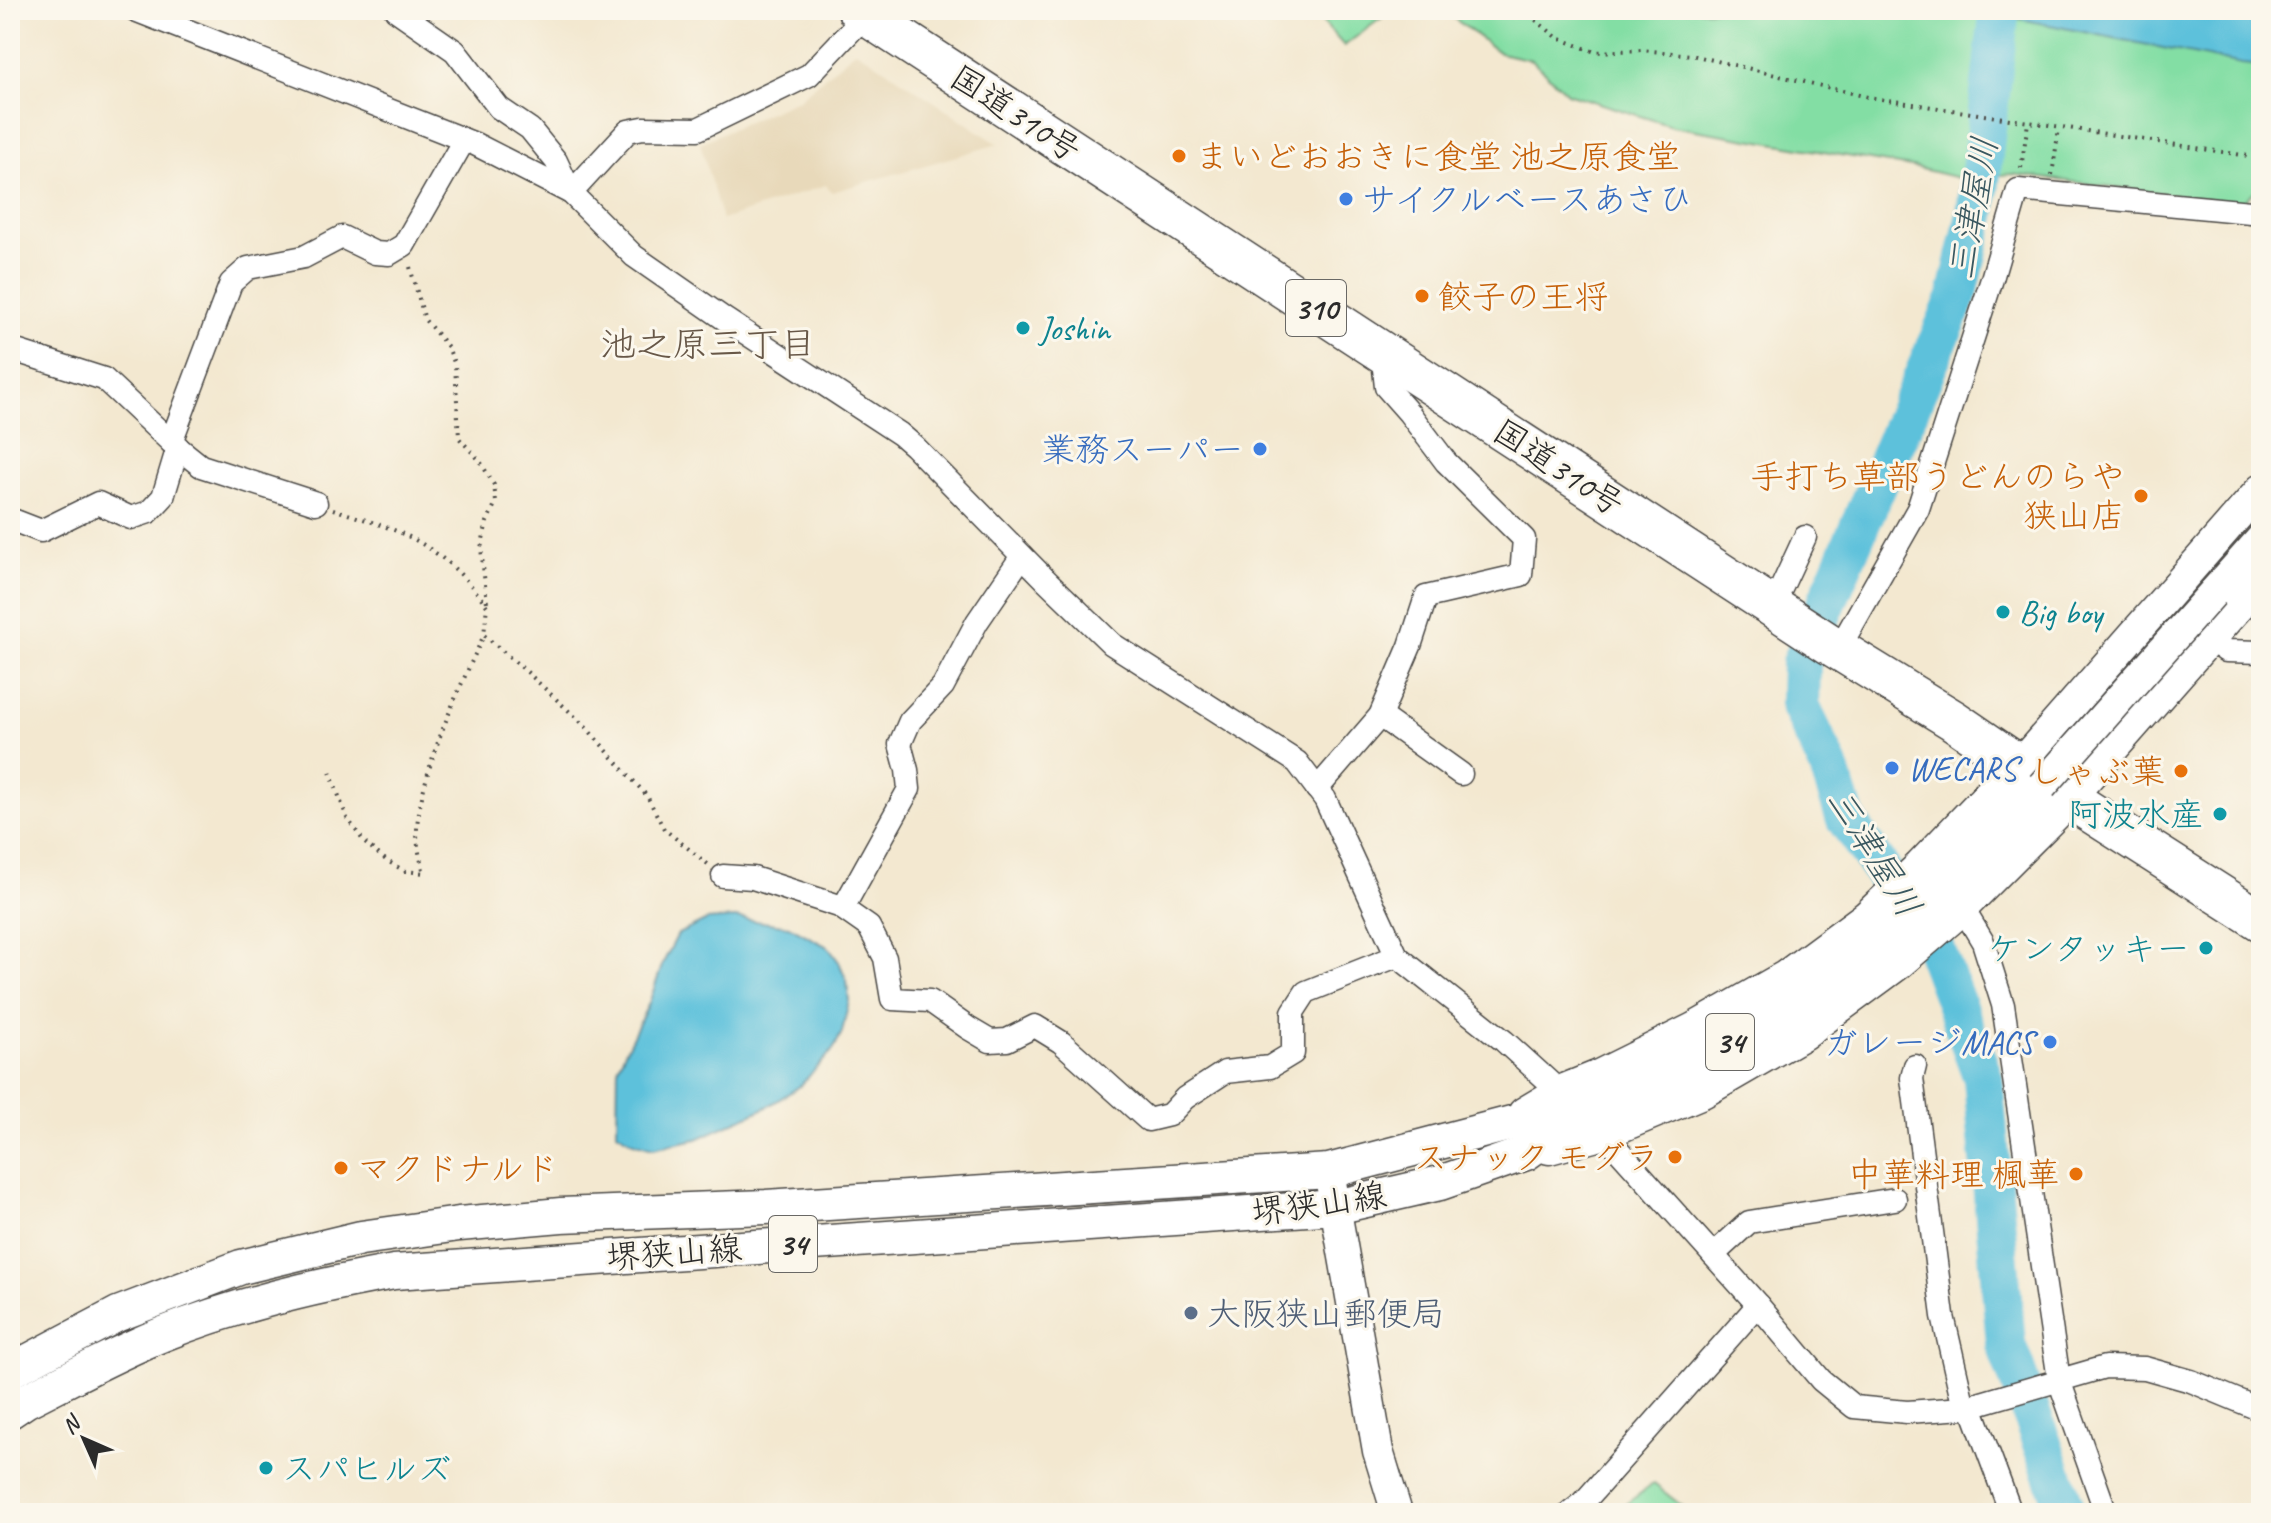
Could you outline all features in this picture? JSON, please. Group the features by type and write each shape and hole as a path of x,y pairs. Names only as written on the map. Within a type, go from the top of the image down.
{"highway":[{"name":"国道310号","path":"862,12 1834,648 1953,720 2043,783 2261,921"}],"main road":[{"path":"1881,959 1958,911 2043,783 2261,489"},
{"path":"2043,783 2261,539"},
{"path":"1582,1112 1597,1078 1694,1030 1787,977 1867,918 1921,867 2043,783 2209,639 2261,581"},
{"name":"堺狭山線","path":"10,1411 164,1334 245,1306 323,1285 394,1272 1336,1207 1440,1183 1526,1153 1582,1112 1711,1052 1783,1014 1833,980 1881,959 1923,904 2043,783"},
{"name":"堺狭山線","path":"10,1371 118,1314 241,1267 361,1238 459,1224 561,1215 766,1207 1329,1171 1512,1123 1582,1112"},
{"path":"1329,1171 1378,1451 1397,1513"}],"street":[{"path":"135,10 464,140 571,193 634,256 900,434 1112,644 1297,762 1325,799 1397,956 1504,1041 1582,1112 1758,1305 1821,1380 1854,1407 1907,1412 1968,1407 2105,1367 2145,1368 2191,1381 2261,1410"},
{"path":"396,10 455,51 499,108 530,129 556,161 571,193"},
{"path":"571,193 628,131 643,128 698,129 809,75 862,12"},
{"path":"10,519 41,531 98,503 131,518 149,512 163,497 174,444 231,283 248,268 304,257 342,237 375,253 389,254 404,245 464,140"},
{"path":"1834,648 1918,509 2018,190 2261,213"},
{"path":"10,349 104,379 201,466 316,503"},
{"path":"1317,789 1380,716 1410,646 1426,597 1521,575 1524,539 1446,462 1386,387 1382,351"},
{"path":"1773,606 1805,537"},
{"path":"843,908 909,789 900,744 910,721 943,686 977,622 1022,556"},
{"path":"2209,639 2226,651 2261,652"},
{"path":"1380,716 1461,774"},
{"path":"723,876 753,878 843,908 869,927 885,958 892,999 930,1001 990,1041 1007,1040 1035,1026 1061,1042 1148,1120 1169,1115 1185,1098 1225,1072 1270,1067 1293,1053 1293,1012 1306,992 1397,956"},
{"path":"1958,911 1983,942 2003,1005 2054,1382 2106,1513"},
{"path":"1915,1066 1912,1078 1943,1316 1968,1407 2011,1513"},
{"path":"1713,1255 1749,1222 1895,1199"},
{"path":"1570,1513 1583,1503 1758,1305"}],"path":[{"path":"1523,10 1558,38 1595,52 1642,50 1692,55 1868,97 2261,158"},
{"path":"2018,190 2028,123"},
{"path":"2050,193 2059,128"},
{"path":"330,772 347,818 365,843 405,871 424,873 418,853 417,820 434,752 484,635 487,606 481,548 496,502 494,485 480,461 459,438 455,365 448,347 425,320 404,245"},
{"path":"316,503 405,534 447,561 487,606"},
{"path":"484,635 584,725 647,796 664,829 723,876"}],"shaded area":[{"path":"856,50 998,144 832,192 826,185 722,220 700,143 799,99"}],"green space":[{"path":"1312,10 1392,10 1344,46"},
{"path":"1443,10 2261,10 2261,186 2241,203 2011,174 1963,179 1917,168 1672,126 1567,93 1532,60 1500,53"},
{"path":"1653,1484 1691,1513 1614,1513"}],"water":[{"path":"1976,10 2261,10 2261,66 2242,64"},
{"path":"735,918 789,926 828,947 847,981 849,1001 842,1032 833,1050 800,1086 767,1107 697,1139 653,1148 633,1142 617,1132 618,1066 649,1003 663,963 678,934 707,920"}],"waterway":[{"name":"三津屋川","path":"1999,16 1976,215 1957,297 1801,663 1800,706 1828,765 1846,819 1935,948 1983,1078 2006,1344 2067,1513"}],"place":[{"name":"まいどおおきに食堂 池之原食堂","path":"1179,156"},
{"name":"サイクルベースあさひ","path":"1346,199"},
{"name":"餃子の王将","path":"1422,296"},
{"name":"Joshin","path":"1023,328"},
{"name":"業務スーパー","path":"1260,449"},
{"name":"手打ち草部うどんのらや 狭山店","path":"2141,496"},
{"name":"Big boy","path":"2003,612"},
{"name":"WECARS","path":"1892,768"},
{"name":"しゃぶ葉","path":"2181,771"},
{"name":"阿波水産","path":"2220,814"},
{"name":"ケンタッキー","path":"2206,948"},
{"name":"ガレージMACS","path":"2050,1042"},
{"name":"スナック モグラ","path":"1675,1157"},
{"name":"マクドナルド","path":"341,1168"},
{"name":"中華料理 楓華","path":"2076,1174"},
{"name":"大阪狭山郵便局","path":"1191,1313"},
{"name":"スパヒルズ","path":"266,1468"}],"district":[{"name":"池之原三丁目","path":"708,343"}]}
